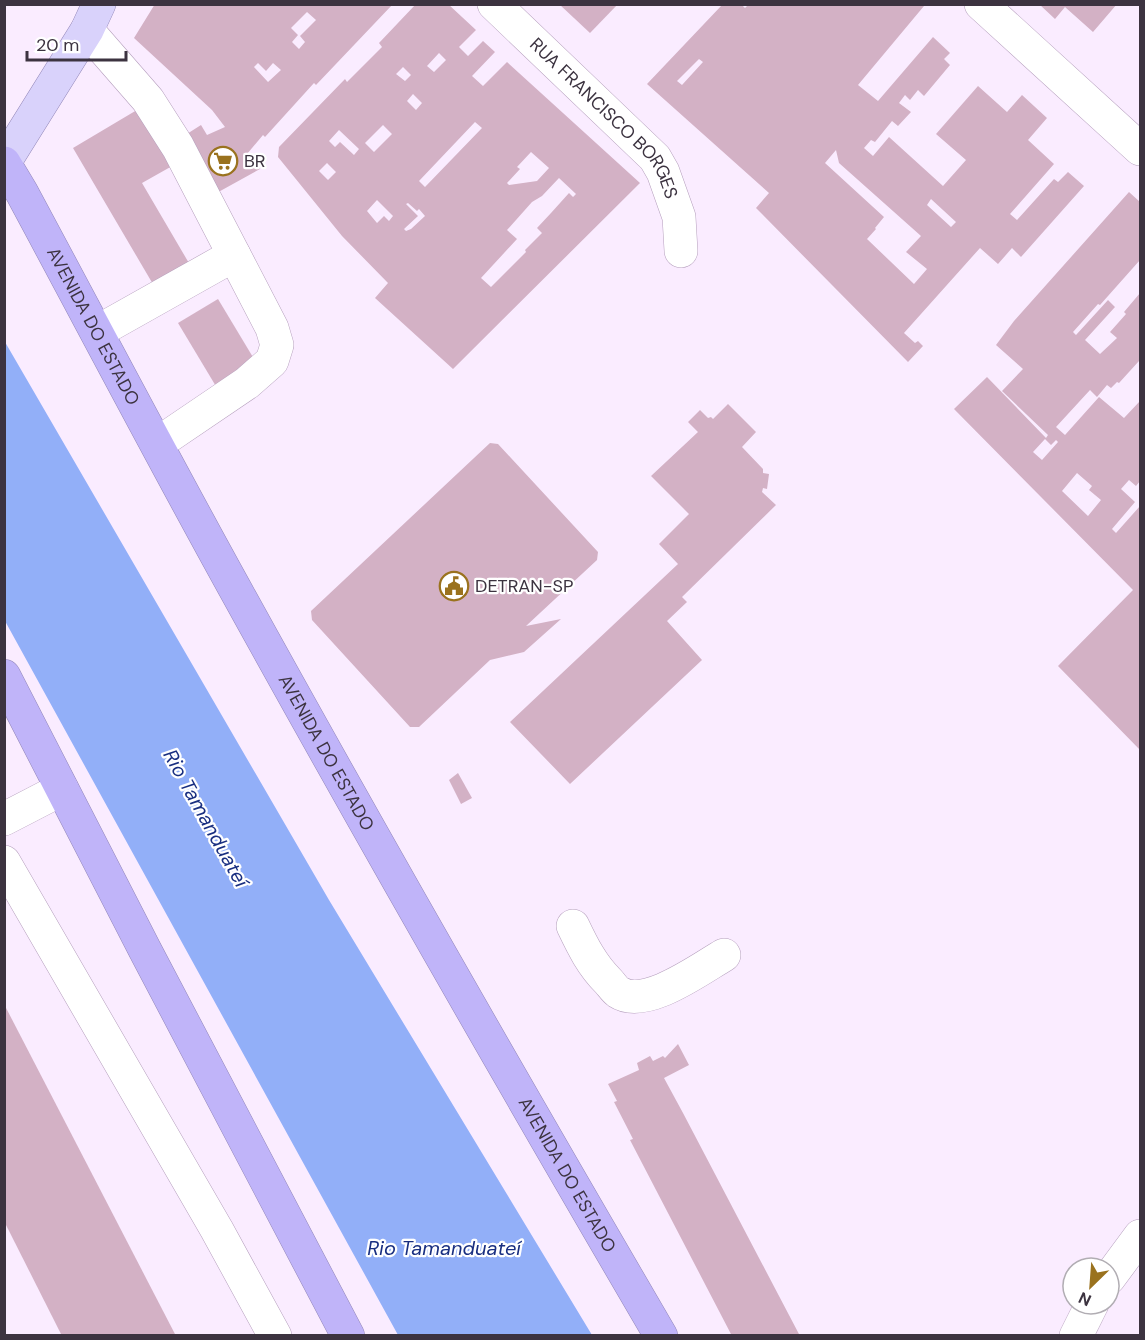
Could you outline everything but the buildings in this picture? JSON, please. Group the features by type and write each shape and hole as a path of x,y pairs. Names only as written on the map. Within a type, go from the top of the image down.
{"highway":[{"name":"AVENIDA DO ESTADO","path":"4,163 336,770 552,1150 661,1335"},
{"path":"4,676 144,950 348,1335"}],"main road":[{"path":"4,163 93,17"}],"street":[{"name":"RUA FRANCISCO BORGES","path":"494,4 655,158 663,172 679,217 681,251"},
{"path":"981,4 1140,149"},
{"path":"93,17 178,147 272,328 277,345 272,362 248,383 157,444"},
{"path":"97,332 234,255"},
{"path":"4,819 62,789"},
{"path":"4,862 217,1230 275,1335"},
{"path":"573,926 596,968 618,992 630,996 640,997 666,989 724,955"},
{"path":"1121,1262 1140,1236"},
{"path":"1076,1335 1086,1316"}],"water":[{"name":"Rio Tamanduateí","path":"5,342 329,900 592,1335 398,1335 5,621"}],"place":[{"name":"BR","path":"223,161"},
{"name":"DETRAN-SP","path":"454,586"}]}
